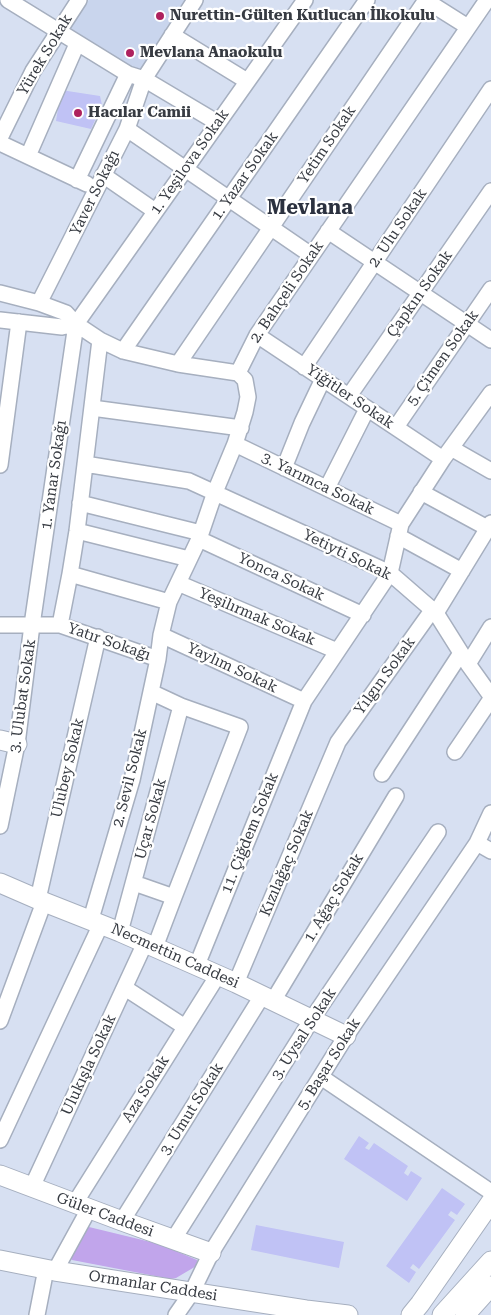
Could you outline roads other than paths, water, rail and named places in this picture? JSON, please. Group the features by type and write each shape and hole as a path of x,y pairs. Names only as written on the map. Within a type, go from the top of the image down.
{"main road":[{"name":"Necmettin Caddesi","path":"0,883 197,965 346,1036"},
{"name":"Güler Caddesi","path":"0,1175 122,1222 211,1253"},
{"path":"400,1315 416,1310 491,1202"},
{"name":"Ormanlar Caddesi","path":"0,1260 310,1313 348,1315"},
{"path":"442,1315 491,1261"},
{"path":"465,1315 491,1286"}],"street":[{"path":"8,0 128,74 144,79 218,123"},
{"name":"Yürek Sokak","path":"0,138 33,71 79,0"},
{"name":"Yaver Sokağı","path":"39,303 127,129 144,79 195,0"},
{"name":"1. Yeşilova Sokak","path":"76,324 305,0"},
{"name":"1. Yazar Sokak","path":"123,351 367,0"},
{"path":"425,0 468,27"},
{"name":"Yetim Sokak","path":"178,364 425,0"},
{"name":"2. Bahçeli Sokak","path":"238,373 257,335 468,27 489,0"},
{"path":"172,35 247,81"},
{"path":"28,156 77,44"},
{"path":"77,180 128,74"},
{"name":"2. Ulu Sokak","path":"304,367 491,89"},
{"path":"127,129 311,255"},
{"path":"0,143 97,190"},
{"path":"104,175 155,211"},
{"name":"Çapkın Sokak","path":"349,396 491,191"},
{"path":"328,231 491,340"},
{"name":"5. Çimen Sokak","path":"396,427 491,288"},
{"path":"0,292 66,313 76,324 100,340 123,351 178,364 238,373 245,380 248,397 241,428 215,492 200,536 169,602 161,635"},
{"path":"0,320 62,327 76,324"},
{"path":"0,465 19,322"},
{"name":"1. Yanar Sokağı","path":"32,625 76,324"},
{"name":"Yiğitler Sokak","path":"257,335 396,427 447,453 491,471"},
{"path":"60,625 77,531 100,340"},
{"path":"284,468 302,423 323,379"},
{"path":"390,573 400,530 421,492 447,453 485,410 491,393"},
{"path":"92,408 241,428"},
{"path":"327,488 367,408"},
{"name":"3. Yarımca Sokak","path":"235,444 327,488 400,530 462,571"},
{"name":"Yetiyti Sokak","path":"85,464 190,481 390,573 434,611 464,659 491,697"},
{"path":"421,492 490,527"},
{"name":"Yonca Sokak","path":"80,503 200,536 363,614"},
{"name":"Yılgın Sokak","path":"338,742 434,611 490,527"},
{"path":"77,531 190,558"},
{"name":"11. Çiğdem Sokak","path":"197,965 304,701 390,573"},
{"path":"70,574 169,602"},
{"name":"Yeşilırmak Sokak","path":"178,583 337,651"},
{"name":"Yatır Sokağı","path":"0,624 60,625 158,659"},
{"name":"3. Ulubat Sokak","path":"0,826 8,742 32,625"},
{"path":"382,774 464,659 491,627"},
{"name":"2. Sevil Sokak","path":"0,1140 96,922 132,780 158,659 161,635"},
{"name":"Yaylım Sokak","path":"161,635 304,701"},
{"name":"Ulubey Sokak","path":"0,1021 41,901 98,637"},
{"path":"151,692 181,706"},
{"path":"456,752 491,697"},
{"name":"Ulukışla Sokak","path":"32,1187 125,988 150,945 174,896 240,727 181,706"},
{"name":"Uçar Sokak","path":"120,932 181,706"},
{"name":"Kızılağaç Sokak","path":"236,983 338,742"},
{"name":"1. Ağaç Sokak","path":"268,998 396,796"},
{"name":"5. Başar Sokak","path":"176,1315 192,1292 211,1253 320,1077 477,843 491,813"},
{"name":"3. Uysal Sokak","path":"173,1240 312,1019 438,832"},
{"path":"477,843 491,851"},
{"path":"134,883 174,896"},
{"name":"Aza Sokak","path":"37,1315 51,1270 82,1206 185,1028 218,975"},
{"path":"125,988 185,1028"},
{"name":"3. Umut Sokak","path":"122,1222 268,998"},
{"path":"320,1077 491,1192"}],"place":[{"name":"Nurettin-Gülten Kutlucan İlkokulu","path":"160,16"},
{"name":"Mevlana Anaokulu","path":"130,53"},
{"name":"Hacılar Camii","path":"78,113"}],"district":[{"name":"Mevlana","path":"310,208"}]}
